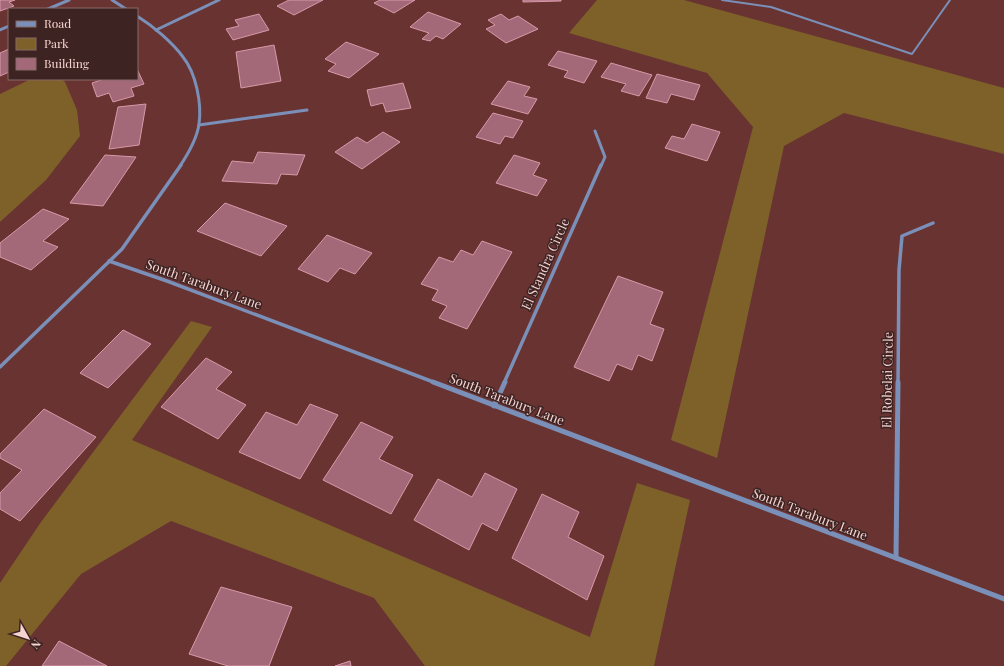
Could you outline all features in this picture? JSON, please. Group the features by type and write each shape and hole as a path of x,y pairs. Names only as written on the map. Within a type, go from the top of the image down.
{"street":[{"path":"50,8 69,0"},
{"path":"112,0 124,8"},
{"path":"156,30 220,0"},
{"path":"0,367 122,249 174,176 190,150 199,125 200,100 196,83 184,57 156,30 138,17"},
{"path":"199,125 307,110"},
{"name":"El Standra Circle","path":"494,406 605,157 595,131"},
{"name":"El Robelai Circle","path":"896,558 899,270 902,236 933,223"},
{"name":"South Tarabury Lane","path":"109,261 174,284 1004,599"}],"lane":[{"path":"722,0 771,7 912,54 950,0"}],"green space":[{"path":"597,0 684,0 1004,88 1004,154 844,113 784,146 717,458 671,440 753,127 707,73 569,33"},
{"path":"29,80 62,80 65,82 77,110 80,136 46,180 0,222 0,94"},
{"path":"191,321 212,327 132,440 590,637 637,483 690,500 654,666 425,666 374,598 171,521 81,574 6,666 0,666 0,583 41,522"}],"building":[{"path":"0,0 15,0 9,2 14,6 0,11"},
{"path":"289,0 323,0 294,15 277,6"},
{"path":"380,0 415,0 394,13 374,3"},
{"path":"523,0 561,0 561,1 523,2"},
{"path":"428,12 461,24 443,39 436,36 430,41 422,39 429,33 410,27"},
{"path":"259,14 269,30 233,40 226,29 239,26 235,20"},
{"path":"501,14 509,20 518,16 538,29 506,43 486,29 495,25 488,20"},
{"path":"346,42 379,54 349,78 328,71 336,64 325,59"},
{"path":"274,45 281,81 241,88 236,52"},
{"path":"8,49 8,72 0,76 0,53"},
{"path":"558,51 597,61 584,83 564,77 568,71 548,65"},
{"path":"611,63 652,75 639,96 621,91 626,84 601,77"},
{"path":"138,71 144,84 131,88 134,96 113,102 109,93 97,97 92,83 101,80 138,80"},
{"path":"657,74 700,85 694,100 671,94 667,103 646,98"},
{"path":"508,81 530,87 524,96 537,99 528,114 491,104"},
{"path":"403,83 411,108 386,112 383,103 371,106 367,90"},
{"path":"146,104 139,145 109,149 118,107"},
{"path":"493,113 523,121 513,138 505,136 500,144 476,137"},
{"path":"692,124 720,132 707,161 665,148 672,136 684,139"},
{"path":"383,132 400,142 362,169 335,152 357,137 367,143"},
{"path":"258,152 305,155 297,175 281,174 277,184 222,181 232,161 253,163"},
{"path":"105,155 136,157 103,206 70,203"},
{"path":"514,155 540,163 533,175 547,180 537,196 496,183"},
{"path":"225,203 287,226 261,256 197,231"},
{"path":"43,209 69,219 43,241 58,247 31,270 0,257 0,243"},
{"path":"327,235 372,253 355,274 340,268 328,282 298,269"},
{"path":"482,241 512,252 467,329 439,318 447,306 432,300 438,290 421,284 439,257 453,262 461,250 473,255"},
{"path":"618,276 663,292 650,324 664,329 652,361 638,355 632,370 617,364 609,381 574,367"},
{"path":"123,330 151,344 108,388 80,373"},
{"path":"206,358 232,372 216,389 246,405 218,439 161,407"},
{"path":"310,404 338,415 300,479 239,452 266,412 297,425"},
{"path":"44,409 96,437 20,521 0,509 0,493 22,470 0,458 0,454"},
{"path":"361,422 393,437 379,459 413,475 391,514 323,480"},
{"path":"485,473 517,489 497,531 482,523 469,550 414,520 438,479 472,497"},
{"path":"542,494 579,512 568,537 604,556 587,600 512,558"},
{"path":"221,587 292,607 269,666 228,666 189,654"},
{"path":"59,641 107,666 42,666"},
{"path":"350,661 351,666 335,666"}]}
